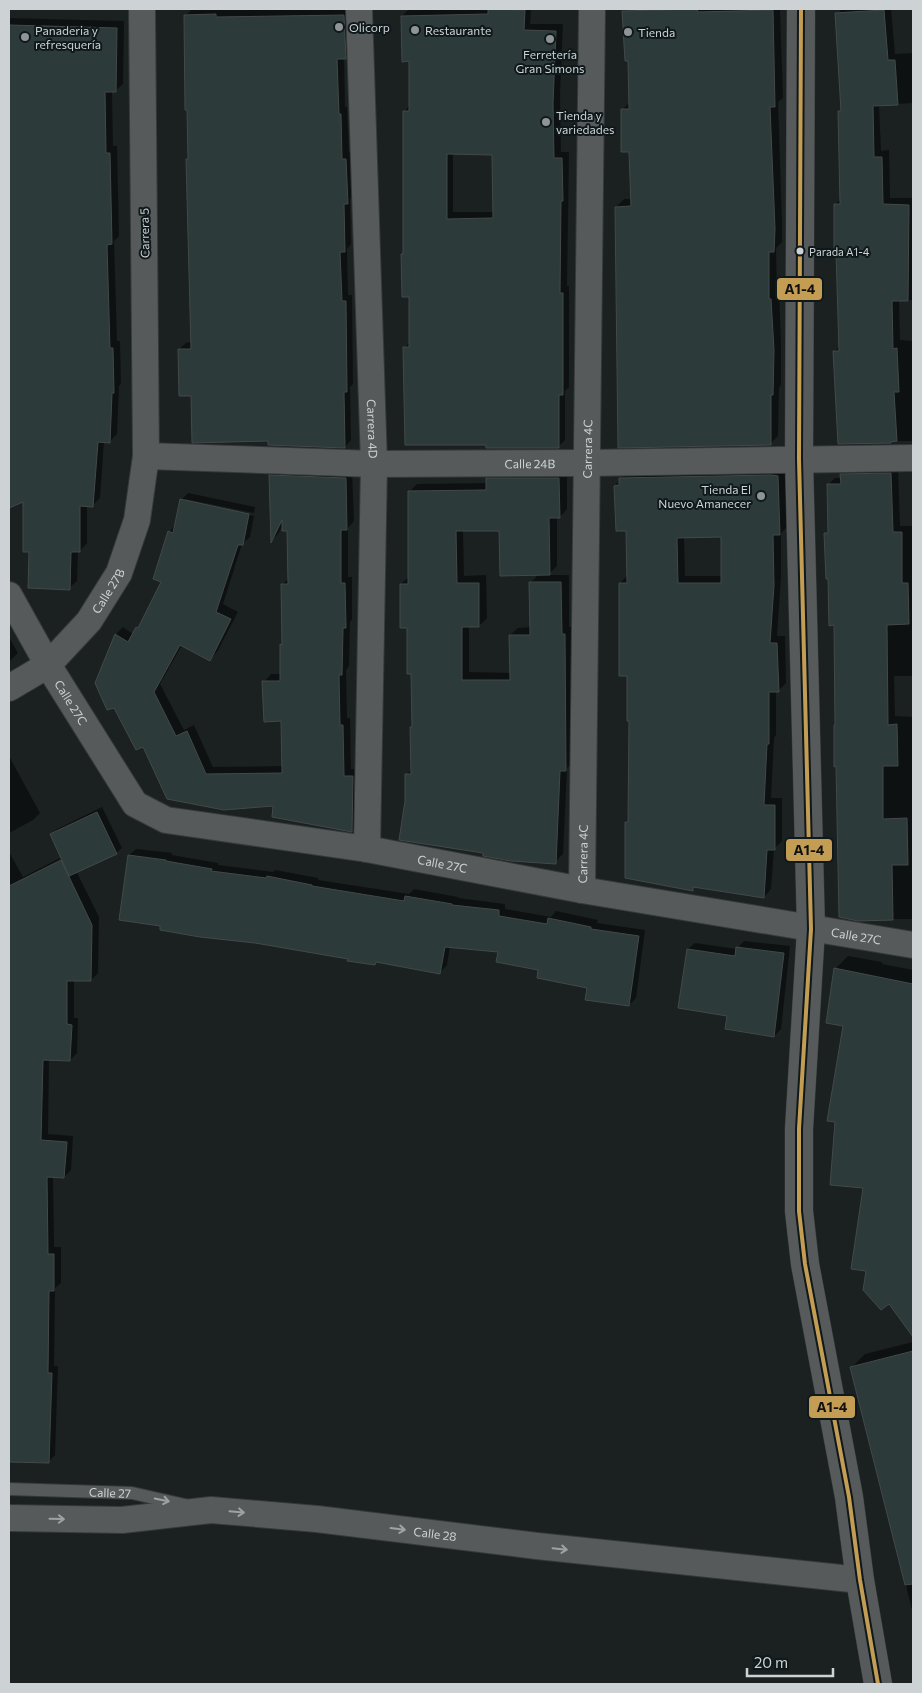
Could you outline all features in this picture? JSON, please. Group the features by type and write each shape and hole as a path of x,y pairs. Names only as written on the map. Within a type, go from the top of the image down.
{"street":[{"name":"Carrera 5","path":"142,9 146,456"},
{"name":"Carrera 4D","path":"359,9 374,464 367,849"},
{"name":"Carrera 4C","path":"582,890 592,9"},
{"path":"801,9 799,459 811,929 799,1128 799,1211 805,1264 849,1497 860,1580 878,1684"},
{"name":"Calle 24B","path":"146,456 374,464 913,458"},
{"name":"Calle 27B","path":"9,688 48,665 89,621 119,573 137,520 146,456"},
{"name":"Calle 27C","path":"9,595 48,665 135,804 166,820 367,849 582,890 913,945"},
{"name":"Calle 28","path":"9,1518 122,1520 211,1510 317,1519 536,1546 860,1580"}],"lane":[{"name":"Calle 27","path":"9,1489 132,1493 211,1510"}],"building":[{"path":"488,9 525,10 524,30 556,31 553,103 554,158 562,158 563,201 561,201 560,293 563,293 563,395 559,395 559,448 486,448 486,445 405,445 403,347 409,347 409,297 402,297 401,254 403,254 403,111 409,111 409,61 402,62 401,16 488,14","holes":["447,154 492,155 493,218 447,219"]},
{"path":"697,9 698,12 773,10 775,107 770,107 775,229 774,252 769,252 769,299 771,299 774,350 773,395 771,395 771,445 618,448 615,207 631,206 629,152 621,152 621,109 629,109 628,61 625,61 622,11"},
{"path":"884,10 888,60 895,60 898,105 873,106 874,157 882,157 883,204 909,205 908,301 892,301 893,349 897,348 899,392 894,392 897,441 891,443 838,444 833,351 839,351 836,252 834,252 834,204 840,204 838,111 841,111 835,13"},
{"path":"216,14 216,17 344,15 346,59 337,59 342,159 346,159 348,204 344,204 345,252 340,252 342,301 346,301 347,392 344,392 345,448 268,445 268,441 192,443 191,396 179,396 178,349 191,349 184,15"},
{"path":"9,25 117,28 116,92 105,92 106,153 110,153 112,244 107,245 110,348 113,348 114,393 112,393 110,443 98,442 93,507 80,506 80,552 71,552 70,590 28,588 29,552 23,552 23,502 9,508"},
{"path":"891,473 893,532 902,532 902,583 908,583 909,624 887,625 888,725 897,724 898,766 883,766 883,819 907,818 908,865 892,865 893,920 858,921 839,917 836,766 834,767 834,625 829,626 828,579 826,579 824,533 828,533 827,484 841,484 840,474"},
{"path":"269,475 346,478 347,530 341,530 341,583 345,583 346,628 343,628 342,675 339,675 340,725 343,725 344,776 353,776 352,832 272,817 273,806 224,810 167,799 143,747 136,750 114,708 107,710 95,683 115,634 128,642 136,627 138,628 161,582 153,579 168,531 173,533 180,499 249,514 243,545 238,545 216,612 231,619 210,661 180,645 154,692 176,736 187,731 206,774 282,773 281,721 264,722 262,681 280,681 280,644 282,645 281,584 288,584 287,531 282,531 282,520 271,543"},
{"path":"778,476 780,535 773,535 774,585 770,643 777,643 779,692 769,692 769,744 767,744 764,805 775,805 775,850 767,850 764,898 693,887 693,891 625,878 625,822 628,822 629,721 627,721 627,676 619,676 619,583 627,583 626,531 616,531 614,486 619,485 619,478","holes":["721,537 721,583 678,583 677,538"]},
{"path":"486,478 559,478 560,518 549,518 550,575 500,576 499,531 456,531 457,583 479,583 479,627 462,627 462,680 510,680 509,635 530,635 529,582 561,582 562,634 565,634 566,771 560,771 556,864 511,861 483,856 483,853 399,840 405,801 405,774 411,774 411,674 407,674 407,628 400,628 400,584 408,584 408,491 486,490"},
{"path":"97,812 117,854 69,876 50,834"},
{"path":"128,855 166,860 212,869 211,871 266,878 267,876 312,886 404,901 405,896 452,905 499,910 499,916 547,924 548,918 591,927 591,929 639,936 629,1006 585,1000 587,988 537,978 538,970 496,962 498,952 445,947 440,974 376,962 375,965 347,961 348,959 255,943 200,937 160,930 160,926 119,920"},
{"path":"61,860 92,925 91,981 67,981 67,1024 72,1025 70,1061 43,1060 41,1140 67,1142 64,1178 47,1177 48,1254 54,1254 54,1291 49,1291 48,1373 52,1373 49,1463 9,1462 9,886"},
{"path":"736,947 784,953 774,1037 725,1029 727,1016 678,1008 687,949 735,956"},
{"path":"834,968 913,984 913,1337 889,1304 881,1310 863,1290 866,1271 851,1269 863,1188 830,1185 835,1122 827,1121 843,1026 826,1023"},
{"path":"913,1351 913,1584 905,1585 850,1367"}],"transit line":[{"name":"A1-4","path":"801,9 799,459 811,929 799,1129 799,1211 805,1264 849,1497 860,1580 878,1684"}],"place":[{"name":"Olicorp","path":"339,27"},
{"name":"Restaurante","path":"415,30"},
{"name":"Tienda","path":"628,32"},
{"name":"Panaderia y refresquería","path":"25,37"},
{"name":"Ferretería Gran Simons","path":"550,39"},
{"name":"Tienda y variedades","path":"546,122"},
{"name":"Parada A1-4","path":"800,251"},
{"name":"Tienda El Nuevo Amanecer","path":"761,496"}]}
